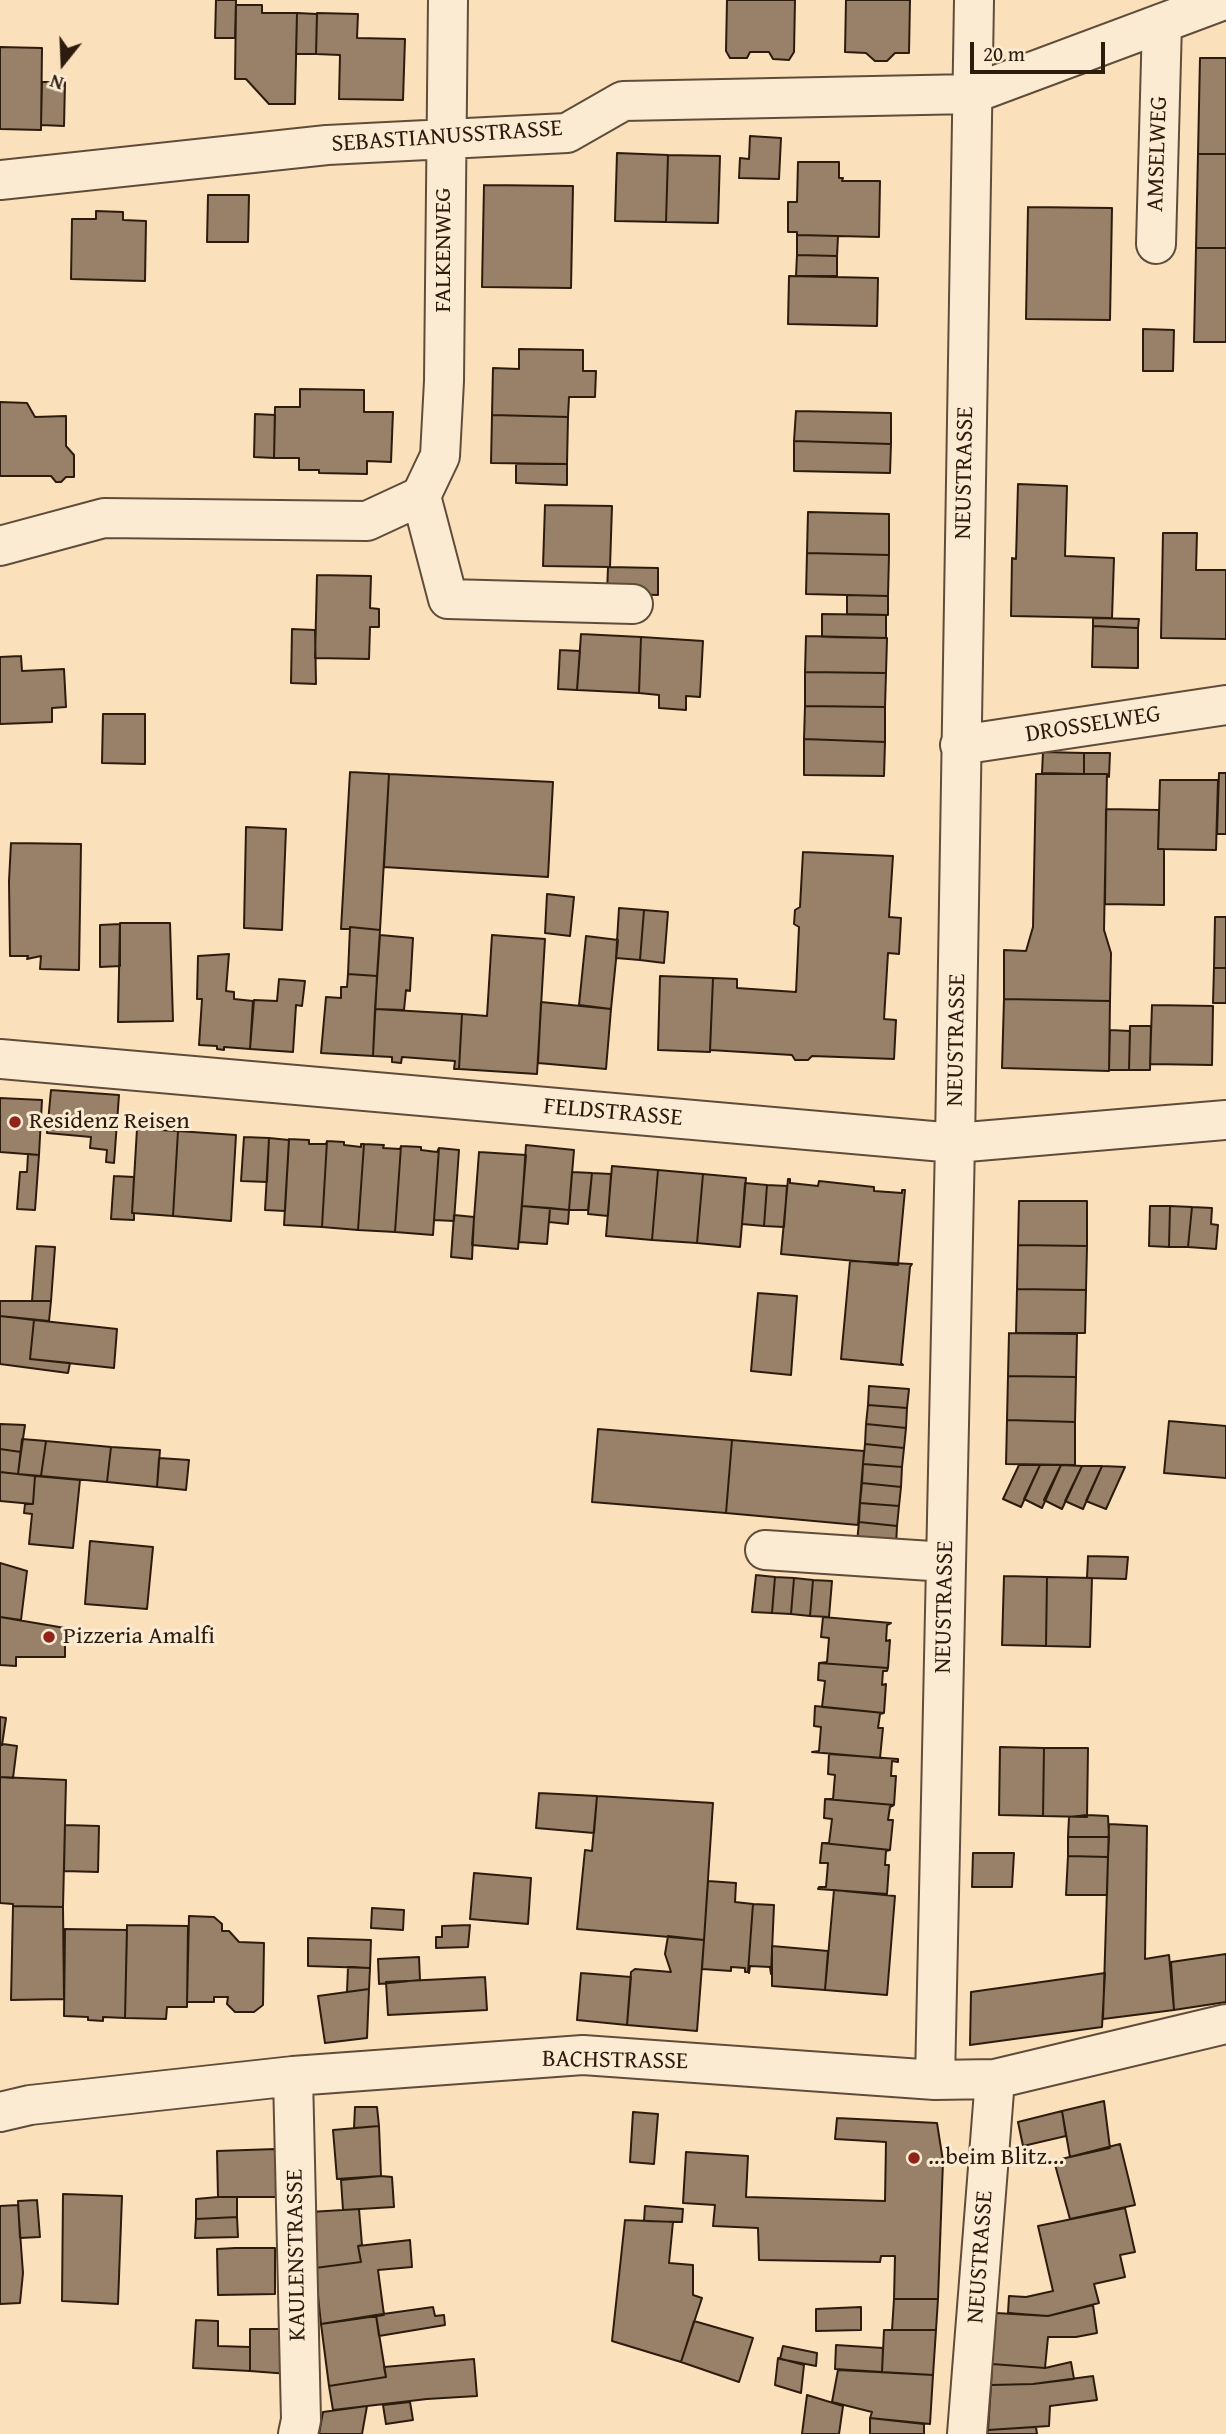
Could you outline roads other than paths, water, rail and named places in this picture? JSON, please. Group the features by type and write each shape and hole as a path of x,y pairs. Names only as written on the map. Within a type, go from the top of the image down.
{"street":[{"name":"FALKENWEG","path":"421,496 440,456 444,382 447,0"},
{"name":"NEUSTRASSE","path":"935,2080 955,1143 974,0"},
{"path":"972,94 1224,0"},
{"name":"AMSELWEG","path":"1156,244 1162,23"},
{"name":"SEBASTIANUSSTRASSE","path":"0,180 327,145 566,133 623,101 972,94"},
{"path":"0,546 104,517 367,521 421,496 448,599 633,604"},
{"name":"DROSSELWEG","path":"960,745 1226,705"},
{"name":"FELDSTRASSE","path":"0,1059 955,1143 1226,1120"},
{"path":"765,1550 946,1562"},
{"name":"BACHSTRASSE","path":"0,2112 30,2105 293,2076 583,2055 935,2080 995,2079 1226,2024"},
{"name":"KAULENSTRASSE","path":"293,2076 301,2406 298,2434"},
{"name":"NEUSTRASSE","path":"967,2434 995,2079"}],"place":[{"name":"Residenz Reisen","path":"15,1122"},
{"name":"Pizzeria Amalfi","path":"49,1637"},
{"name":"...beim Blitz...","path":"914,2158"}]}
